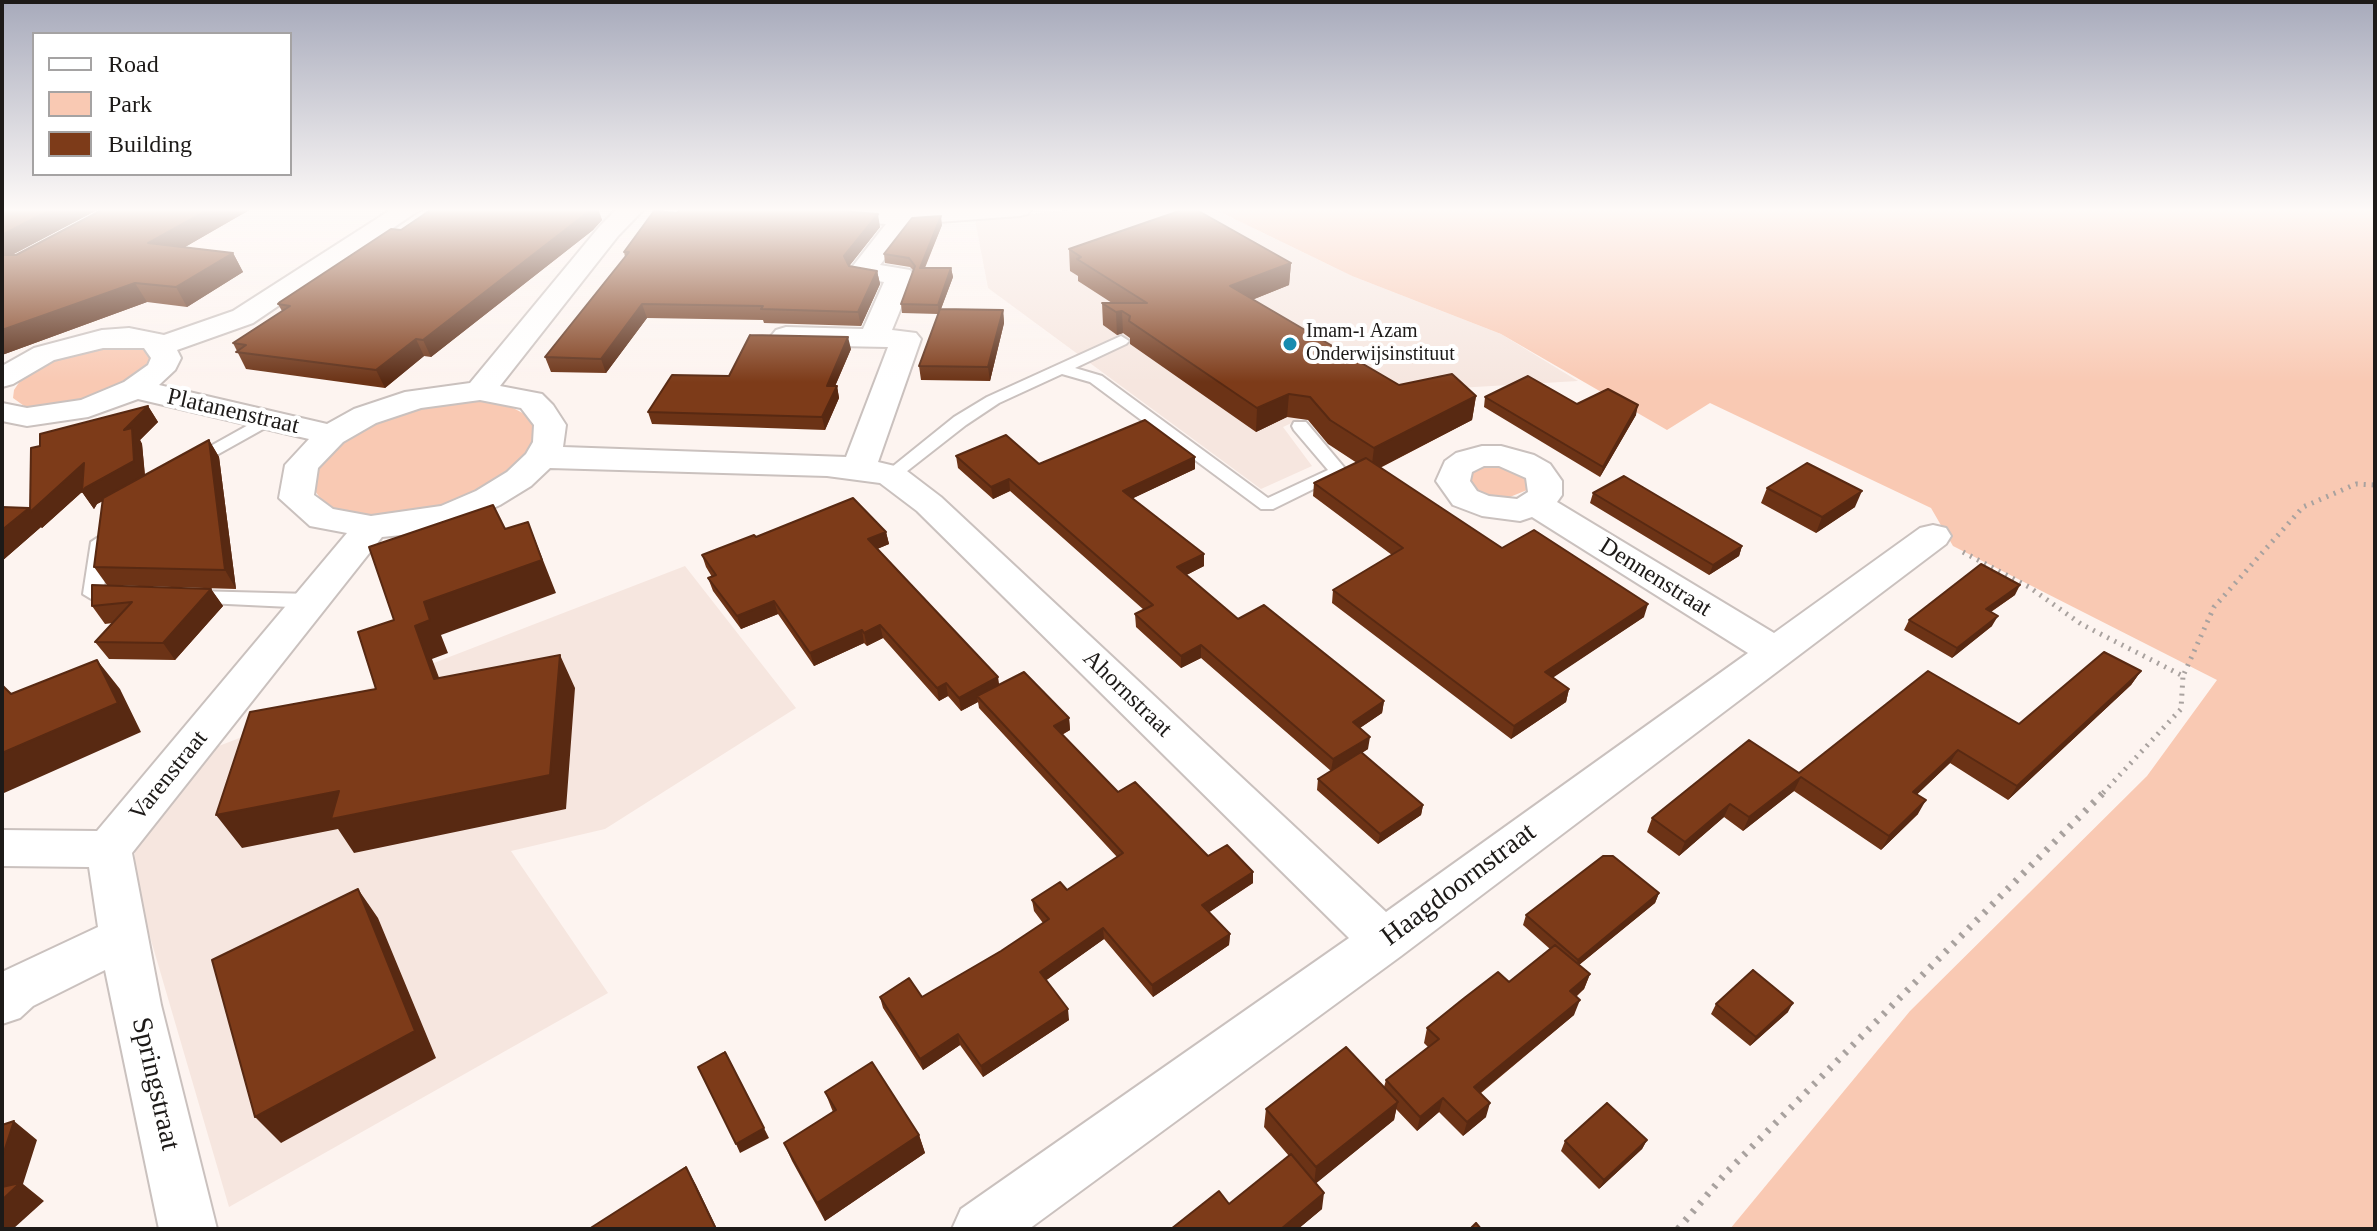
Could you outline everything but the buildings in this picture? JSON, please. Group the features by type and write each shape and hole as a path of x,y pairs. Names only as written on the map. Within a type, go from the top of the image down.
{"street":[{"path":"161,346 243,317 321,266"},
{"path":"480,391 580,266"},
{"path":"866,266 862,271 900,276 874,338"},
{"path":"540,459 576,457 875,471 906,339 755,335"},
{"path":"2,378 44,354 73,344 129,337 152,340 161,346 166,358 160,370 135,389 88,408 10,422"},
{"name":"Platanenstraat","path":"135,389 332,435"},
{"path":"480,391 531,401 550,425 549,442 540,459 519,479 488,498 451,514 411,523 371,527 322,518 296,498 302,465 332,435 365,416 416,399 480,391"},
{"name":"Ahornstraat","path":"875,471 929,504 1384,941"},
{"name":"Dennenstraat","path":"1535,504 1774,651"},
{"name":"Varenstraat","path":"109,849 371,527"},
{"name":"Haagdoornstraat","path":"981,1229 1384,941 1933,536"},
{"path":"2,848 109,849 123,938 15,990 2,1002"},
{"name":"Springstraat","path":"123,938 188,1229"}],"lane":[{"path":"875,471 993,400 1121,341"},
{"path":"1060,369 1096,379 1267,505 1339,472 1300,426"},
{"path":"172,473 268,419"},
{"path":"102,525 93,594 124,595"},
{"path":"171,596 311,601"}],"path":[{"path":"1678,1229 1726,1173 2154,741 2181,709 2183,676 2214,607 2303,507 2356,484 2375,485"},
{"path":"1933,536 2029,587 2081,624 2183,676"}],"shaded area":[{"name":"Imam-ı Azam Onderwijsinstituut","path":"984,266 1332,266 1501,334 1578,381 1354,394 1283,427 1312,466 1261,489 988,288"},
{"path":"685,566 796,708 605,829 511,851 608,993 229,1207 134,882 135,845 211,749"}],"green space":[{"path":"1332,266 2375,266 2375,1229 1730,1229 1910,1011 2147,776 2217,680 1953,546 1931,508 1710,403 1667,430 1501,334"},
{"path":"109,346 142,347 157,359 116,395 27,408 13,398 20,381 48,363"},
{"path":"481,400 502,402 530,417 536,428 536,441 519,469 454,505 376,518 336,510 323,502 315,491 313,479 318,466 328,453 360,428 408,408"},
{"path":"1483,465 1503,465 1520,472 1525,478 1527,490 1505,499 1479,492 1469,482 1471,472"}],"place":[{"name":"Imam-ı Azam Onderwijsinstituut","path":"1290,344"}]}
